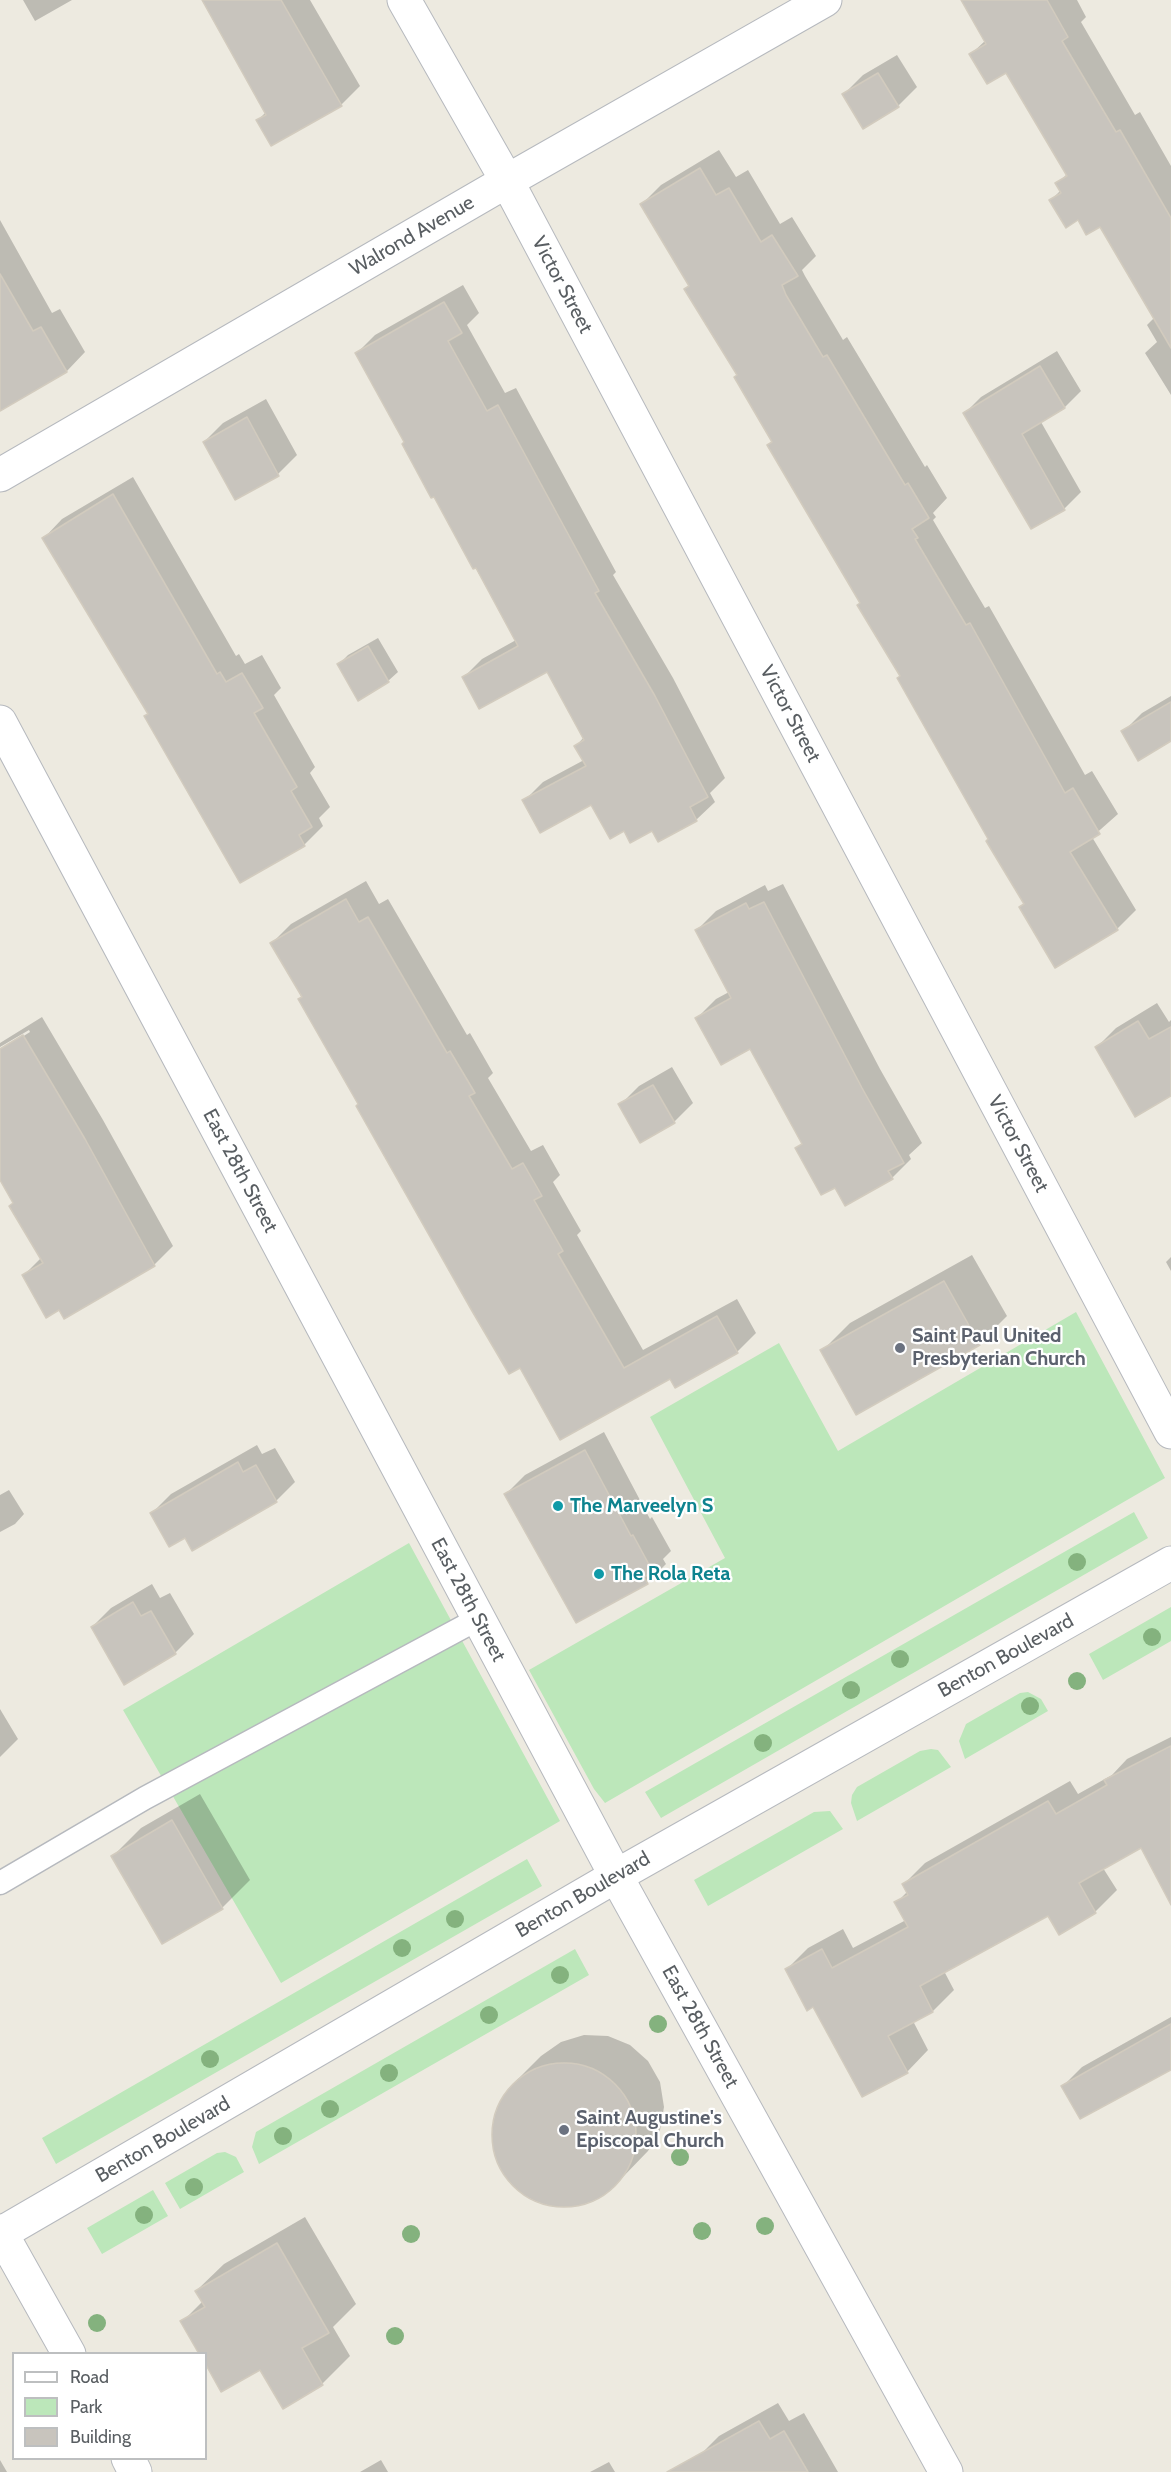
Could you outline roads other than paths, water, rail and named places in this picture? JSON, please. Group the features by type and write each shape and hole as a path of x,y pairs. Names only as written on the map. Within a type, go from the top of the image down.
{"street":[{"name":"Victor Street","path":"404,0 507,181 1171,1431"},
{"name":"Walrond Avenue","path":"0,475 507,181 825,0"},
{"name":"East 28th Street","path":"0,722 616,1876 946,2472"},
{"name":"Benton Boulevard","path":"0,2233 616,1876 1171,1563"},
{"path":"0,2233 68,2352"}],"lane":[{"path":"0,1883 145,1798 478,1619"}],"place":[{"name":"Saint Paul United Presbyterian Church","path":"900,1348"},
{"name":"The Marveelyn S","path":"558,1506"},
{"name":"The Rola Reta","path":"599,1574"},
{"name":"Saint Augustine's Episcopal Church","path":"564,2130"}]}
